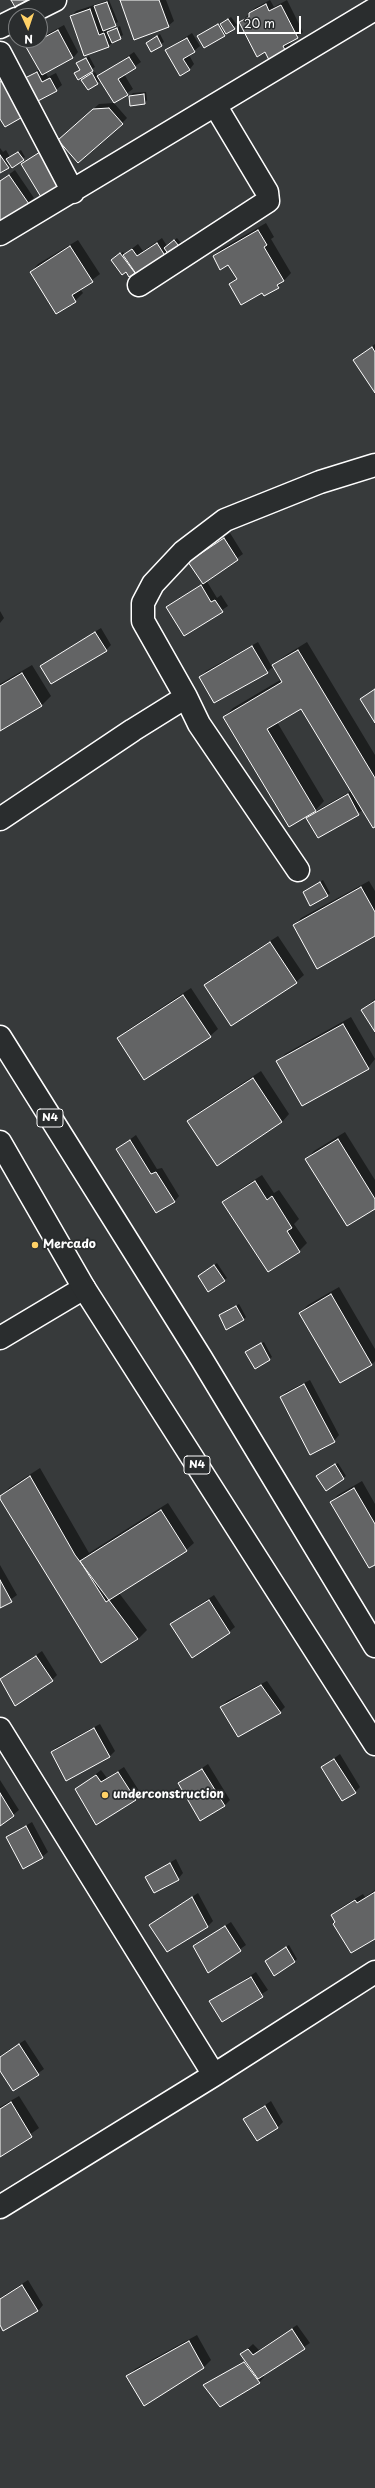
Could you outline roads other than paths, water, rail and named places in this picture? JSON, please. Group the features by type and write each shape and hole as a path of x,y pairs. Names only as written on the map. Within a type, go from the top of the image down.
{"main road":[{"path":"39,8 55,0"},
{"path":"0,234 73,192 375,9"},
{"path":"0,53 73,192"},
{"path":"139,285 268,200 267,192 215,105"},
{"path":"298,870 199,724 186,697 143,620 143,603 153,584 183,552 225,520 320,482 375,466"},
{"path":"0,819 133,730 186,697"},
{"name":"N4","path":"0,1037 201,1358 375,1646"},
{"name":"N4","path":"0,1142 84,1288 375,1744"},
{"path":"0,1338 84,1288"},
{"path":"0,1729 214,2075"},
{"path":"0,2207 214,2075 375,1972"}],"place":[{"name":"Mercado","path":"35,1245"},
{"name":"underconstruction","path":"105,1795"}]}
